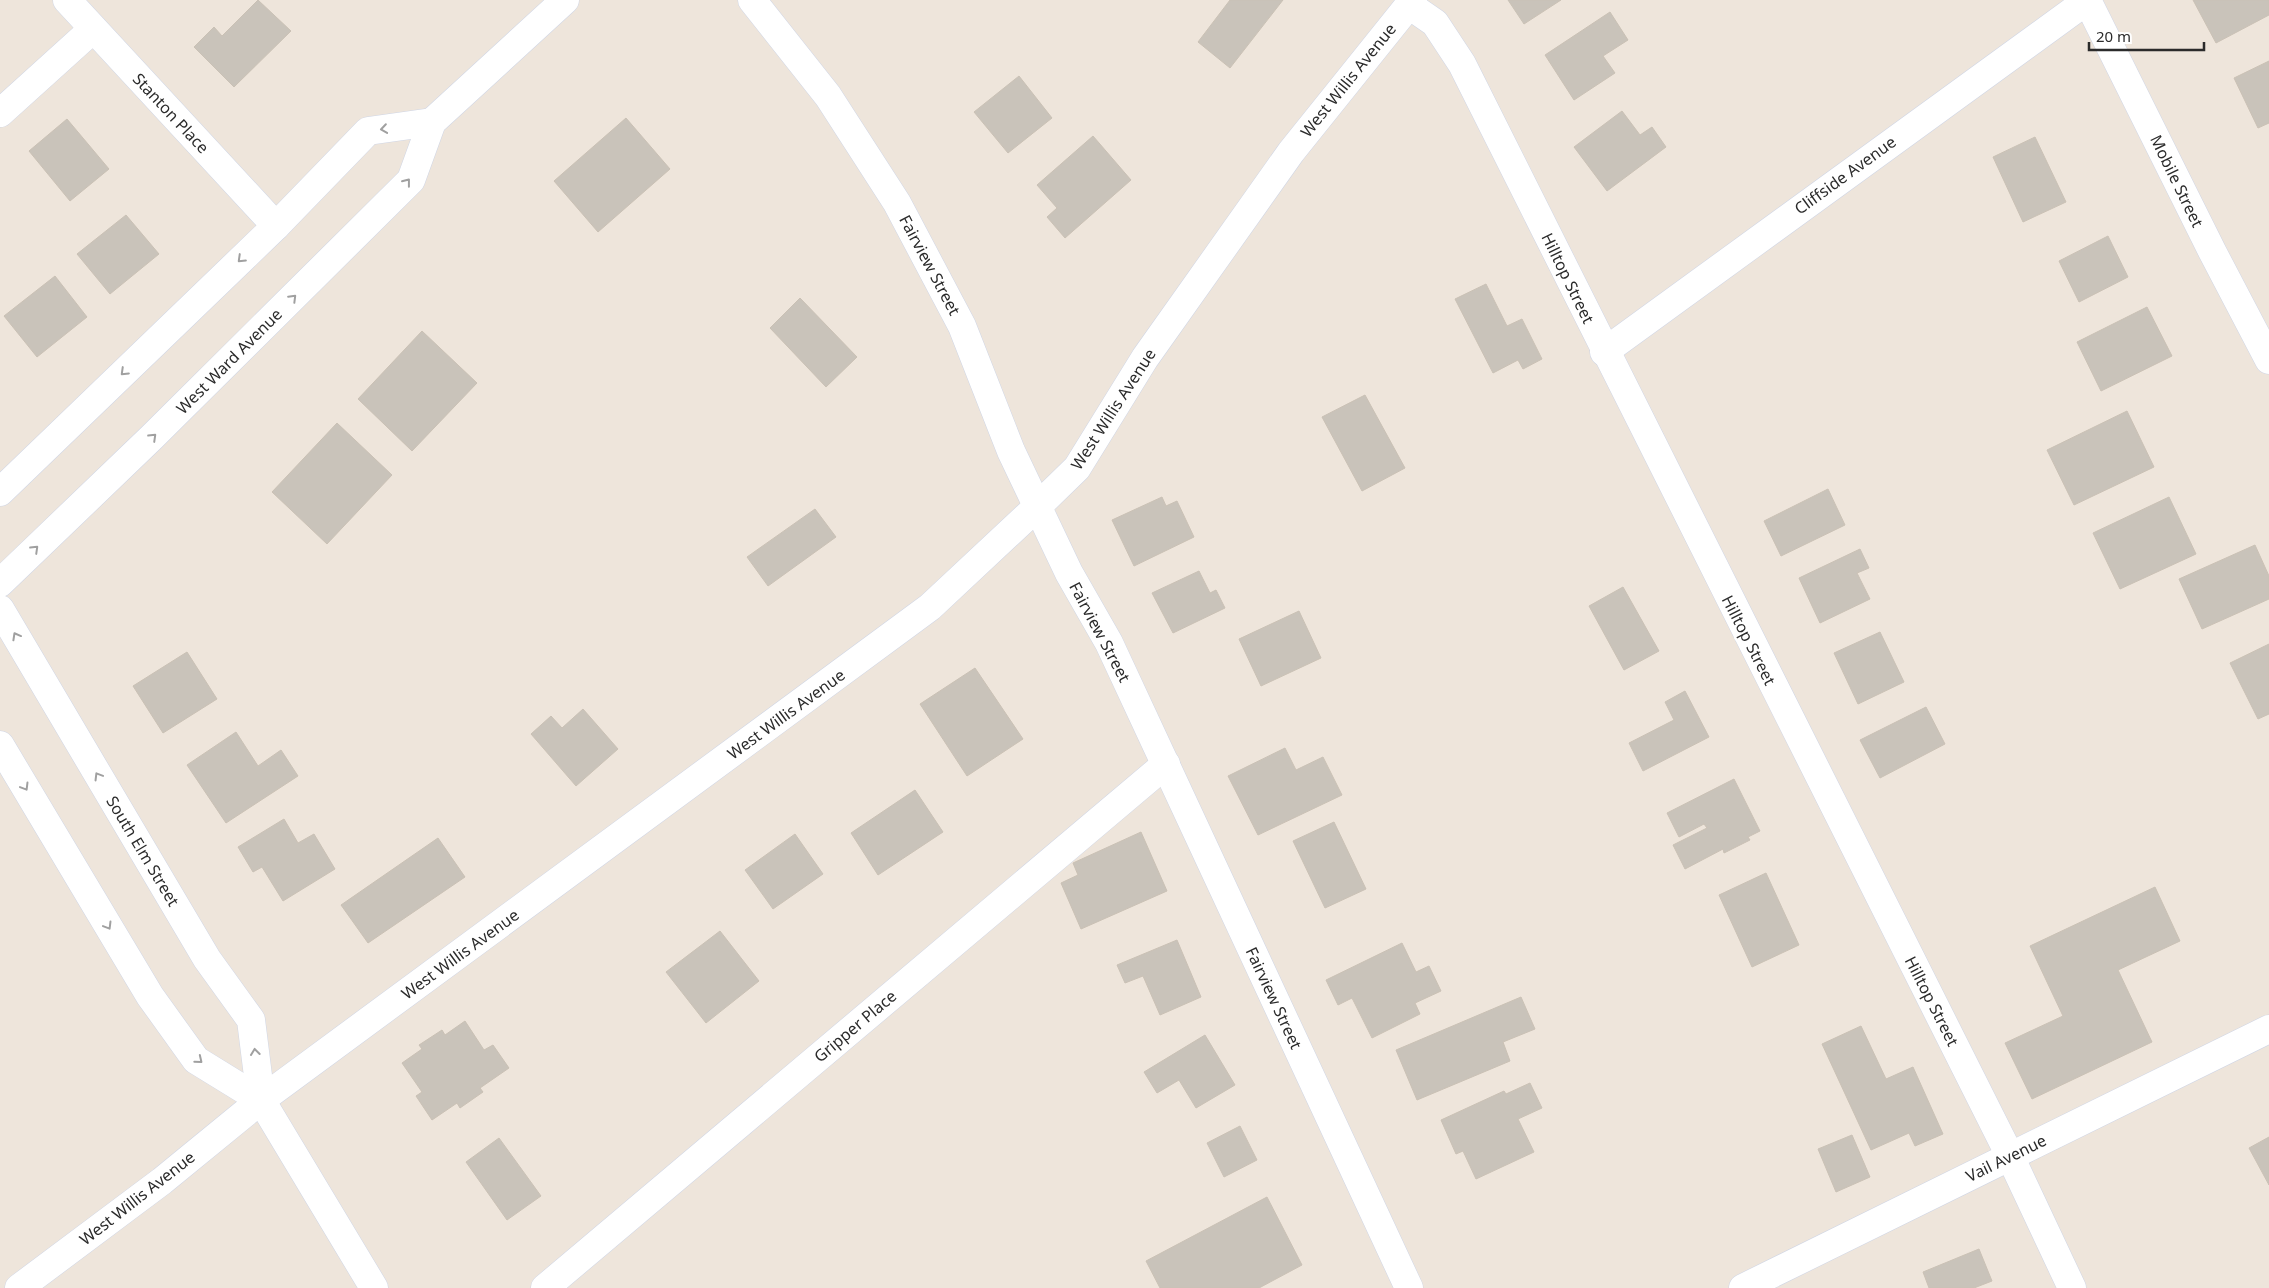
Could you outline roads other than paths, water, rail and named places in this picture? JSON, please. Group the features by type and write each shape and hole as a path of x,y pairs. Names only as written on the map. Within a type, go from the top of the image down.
{"street":[{"name":"Stanton Place","path":"67,0 276,226"},
{"name":"West Ward Avenue","path":"0,583 152,437 411,180 432,122 565,0"},
{"name":"Fairview Street","path":"752,0 828,96 897,203 962,326 1011,451 1069,574 1110,643 1409,1288"},
{"name":"Cliffside Avenue","path":"1604,352 2088,0"},
{"name":"Mobile Street","path":"2088,0 2207,242 2269,360"},
{"name":"West Willis Avenue","path":"19,1288 162,1181 261,1100 930,607 1077,468 1146,358 1291,152 1411,2"},
{"name":"Hilltop Street","path":"1411,2 1435,23 1462,64 1604,352 2010,1156 2072,1288"},
{"path":"0,113 93,29"},
{"path":"0,492 276,226 368,132 432,122"},
{"name":"South Elm Street","path":"0,609 207,959 251,1020 261,1100 374,1288"},
{"name":"South Elm Street","path":"0,745 150,996 196,1060 261,1100"},
{"name":"Gripper Place","path":"545,1288 1166,764"},
{"name":"Vail Avenue","path":"1743,1288 2269,1028"}]}
